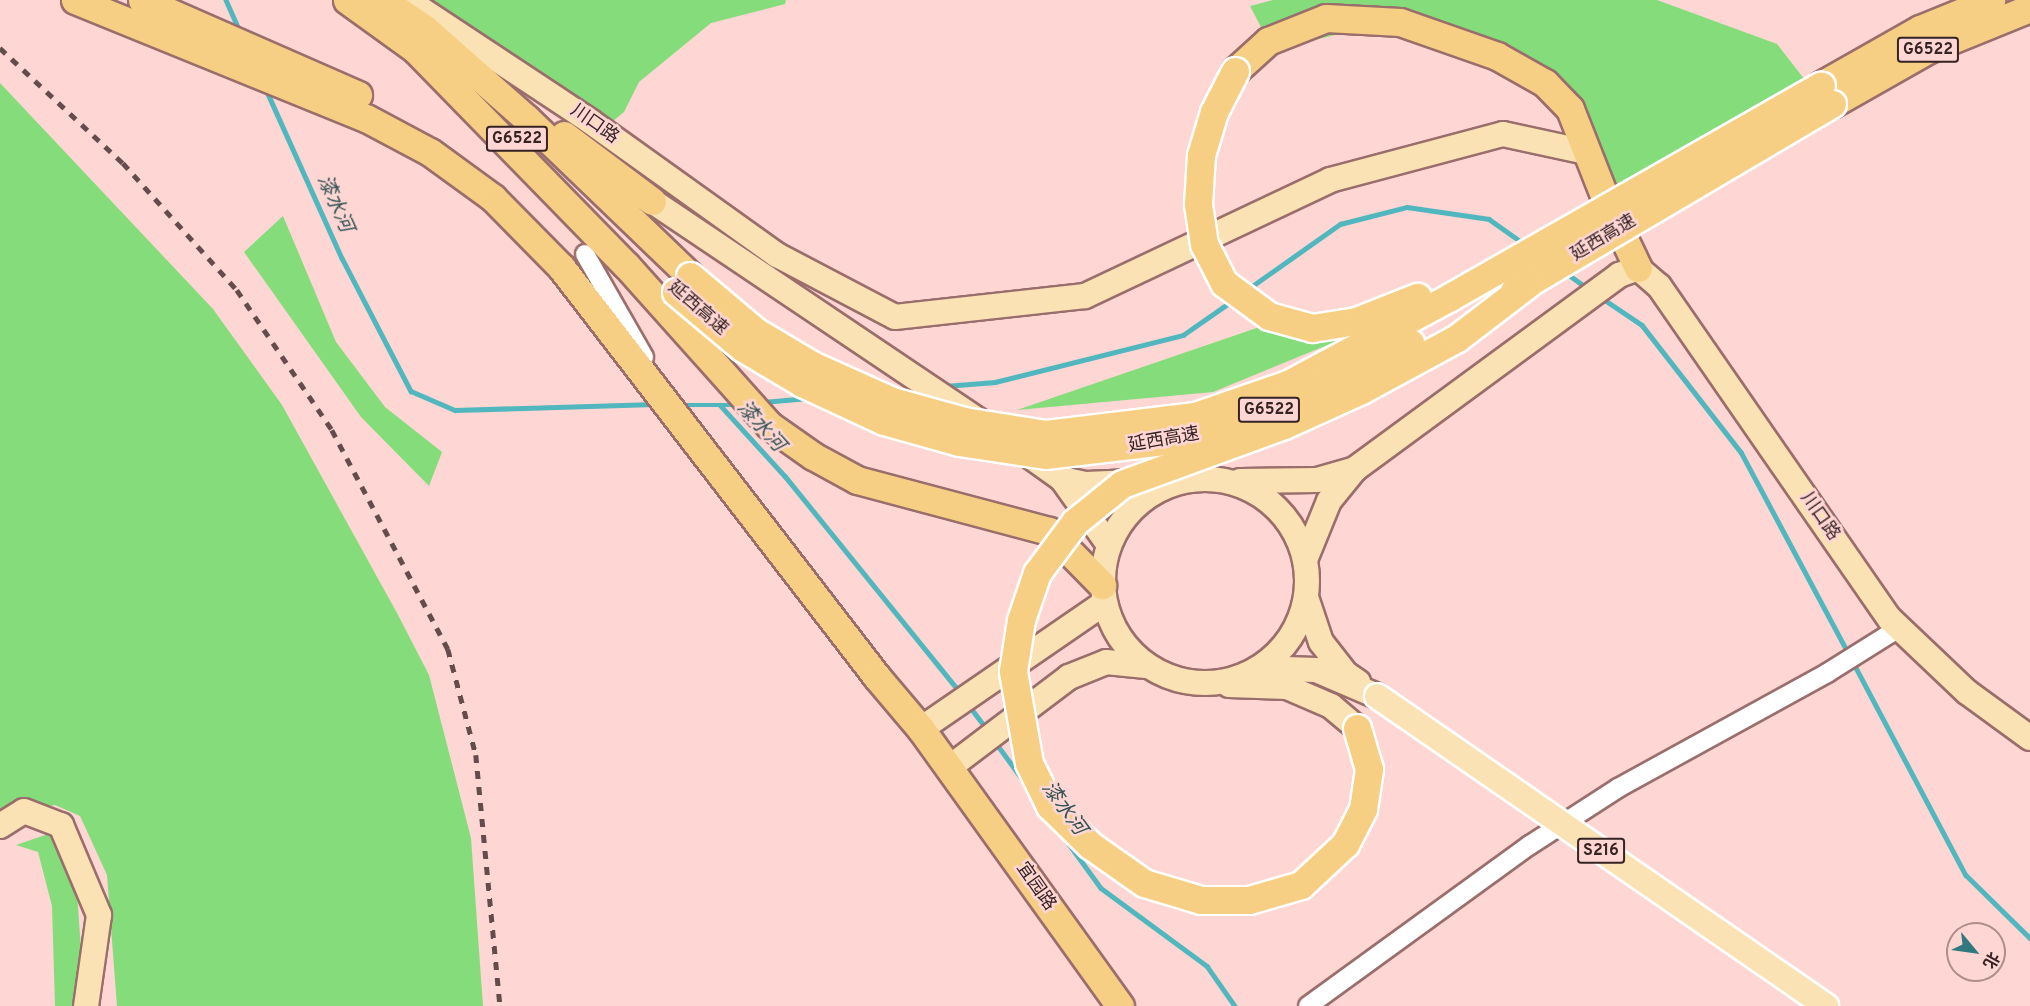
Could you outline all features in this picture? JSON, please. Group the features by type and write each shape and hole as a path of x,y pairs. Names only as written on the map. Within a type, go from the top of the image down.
{"highway":[{"path":"75,0 366,118 430,152 493,198 561,267 882,674"},
{"path":"142,0 374,102 436,137 493,184 554,242 644,357 882,674"},
{"name":"延西高速","path":"346,0 419,37"},
{"name":"延西高速","path":"383,0 419,37 526,118 742,348 802,383 885,421 959,442 1046,455 1198,437 1352,372 1529,283 1826,95 1920,29 1991,0"},
{"name":"延西高速","path":"683,284 754,331 812,365 892,401 943,416 1046,434 1195,416 1288,384 1826,95 1929,49 2030,8"},
{"path":"1629,272 1586,152 1570,109 1545,83 1497,56 1400,22 1326,18 1268,41 1235,71 1214,112 1201,155 1198,204 1204,244 1224,282 1269,315 1312,328 1356,321 1414,299 1702,131 1826,95"},
{"path":"419,37 652,201"},
{"path":"419,37 769,425 813,456 857,480 1049,531 1103,594"},
{"path":"1357,728 1369,770 1364,809 1345,844 1301,885 1249,900 1201,900 1144,883 1090,845 1050,806 1029,763 1013,671 1021,620 1037,573 1075,522 1122,484 1284,425 1361,390 1457,338 1529,283"},
{"name":"宜园路","path":"882,674 1120,1006"}],"main road":[{"name":"川口路","path":"407,0 591,122 777,255"},
{"path":"777,255 895,317 1085,296 1330,180 1503,134 1586,152"},
{"path":"652,201 815,312 892,360 1062,479 1108,544"},
{"path":"777,255 815,312"},
{"name":"川口路","path":"1629,272 1659,286 1899,628 1967,692 2030,738"},
{"path":"1305,560 1329,501 1355,469 1570,311 1629,272"},
{"path":"1062,479 1086,484 1185,480 1283,484 1317,480 1355,469"},
{"path":"1185,480 1144,500 1126,515 1108,544 1103,594 1113,628 1127,649 1146,666 1170,679 1197,684 1287,687 1331,706 1357,728"},
{"path":"1228,481 1255,491 1278,509 1295,532 1305,560 1306,597 1321,642 1345,673 1377,696"},
{"path":"921,729 1055,636 1103,594"},
{"path":"1242,677 1265,664 1285,646 1299,622 1306,597"},
{"path":"950,767 1069,677 1106,662 1146,666"},
{"path":"1197,684 1285,669 1316,670 1377,696"},
{"name":"S216","path":"1377,696 1826,1006"},
{"path":"0,826 24,811 61,825 99,915 86,1006"}],"street":[{"path":"585,254 644,357"},
{"path":"1308,1006 1530,845 1618,788 1827,673 1899,628"}],"green space":[{"path":"428,0 786,0 785,4 711,23 639,82 624,112 607,126"},
{"path":"1273,0 1657,0 1777,44 1805,80 1613,187 1570,100 1506,57 1364,28 1273,50 1250,6"},
{"path":"0,83 213,309 282,405 397,613 429,675 471,838 483,1006 117,1006 107,875 80,816 55,805 0,816"},
{"path":"283,216 336,342 385,407 442,452 429,486 361,417 244,252"},
{"path":"1274,322 1364,330 1213,392 1017,410"},
{"path":"48,834 75,865 85,1006 55,1006 52,906 38,852 16,845"}],"waterway":[{"name":"漆水河","path":"226,0 241,33"},
{"name":"漆水河","path":"265,87 342,258 411,391 455,410 655,404"},
{"path":"1248,289 1340,224 1407,207 1489,219 1523,243"},
{"path":"1565,272 1587,288"},
{"path":"1602,298 1642,325 1741,452 1849,654"},
{"path":"945,386 995,382 1183,335 1232,301"},
{"path":"897,391 916,389"},
{"path":"763,402 808,398"},
{"name":"漆水河","path":"679,405 739,405"},
{"name":"漆水河","path":"721,406 785,476 960,692"},
{"path":"1853,662 1966,875 2030,938"},
{"name":"漆水河","path":"968,704 988,731"},
{"name":"漆水河","path":"996,743 1023,780"},
{"name":"漆水河","path":"1066,840 1101,888 1207,966 1235,1006"}],"railway":[{"path":"0,48 123,163 237,290 332,430 448,649 476,755 500,1006"}]}
